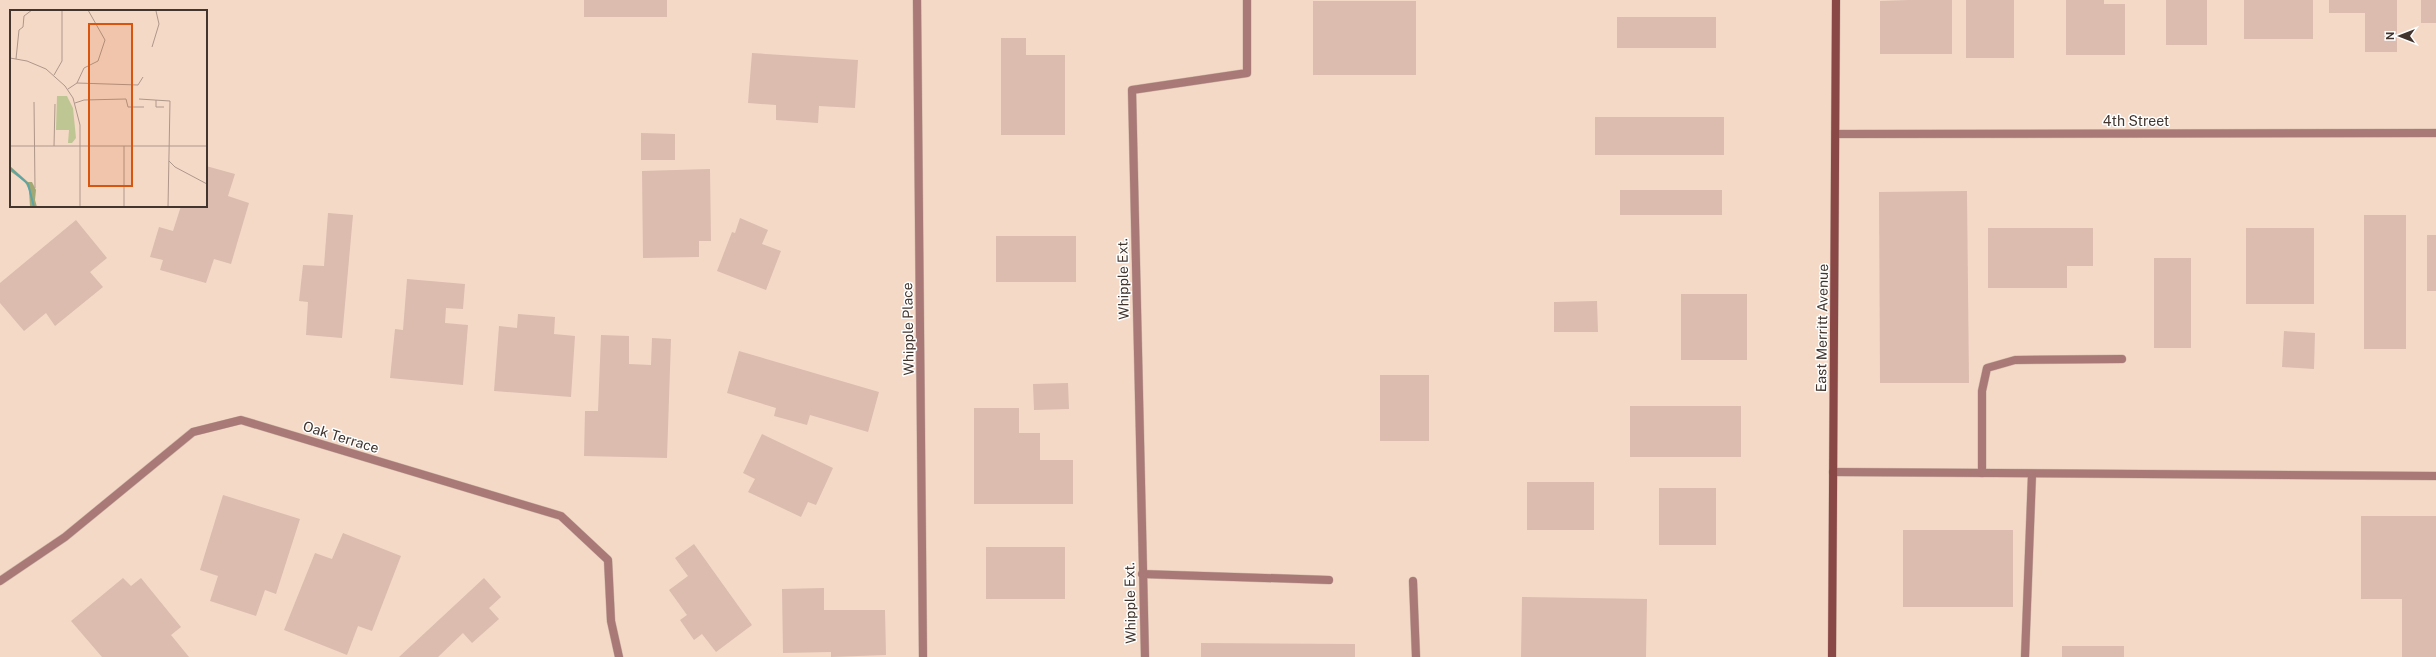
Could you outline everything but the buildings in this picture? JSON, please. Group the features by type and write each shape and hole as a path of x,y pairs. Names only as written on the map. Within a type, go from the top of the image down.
{"street":[{"name":"Whipple Place","path":"917,0 923,657"},
{"name":"Whipple Ext.","path":"1144,657 1132,90 1247,74 1247,0"},
{"name":"East Merritt Avenue","path":"1832,657 1837,134 1836,0"},
{"name":"4th Street","path":"1837,134 2436,134"},
{"path":"1982,473 1982,391 1987,368 2015,360 2122,359"},
{"name":"Oak Terrace","path":"0,581 65,537 193,432 241,420 561,516 608,560 612,621 618,657"},
{"path":"1833,472 2436,476"},
{"path":"2025,657 2032,474"},
{"path":"1142,574 1329,580"},
{"path":"1413,581 1416,657"}]}
